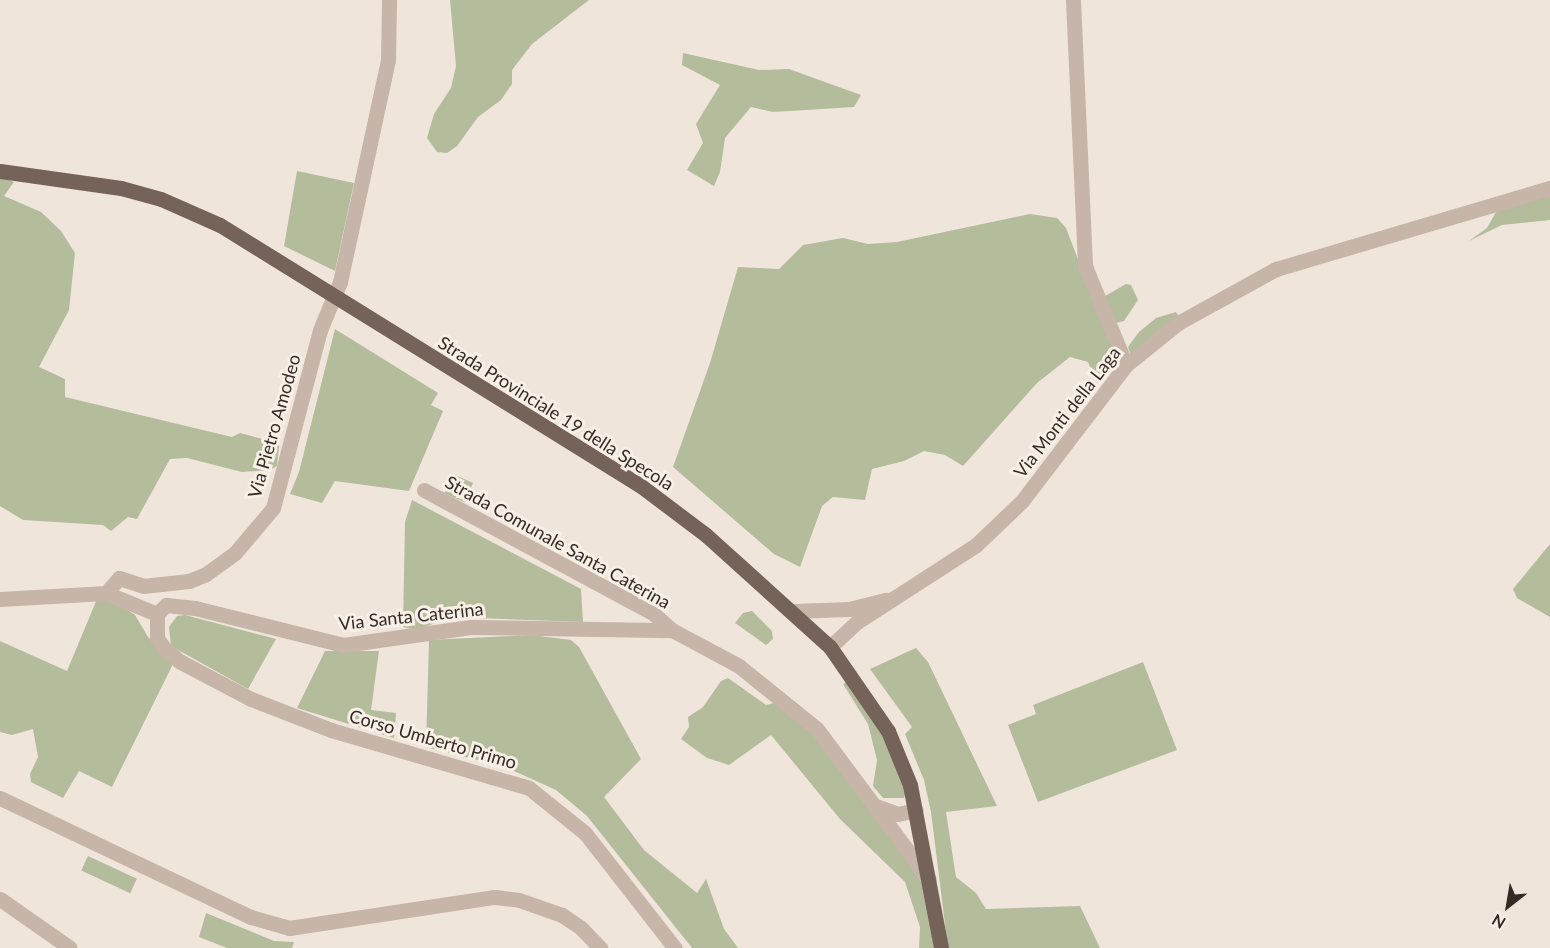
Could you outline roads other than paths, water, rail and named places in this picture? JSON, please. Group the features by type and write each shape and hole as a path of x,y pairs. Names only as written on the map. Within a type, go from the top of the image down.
{"main road":[{"name":"Strada Provinciale 19 della Specola","path":"0,171 121,188 191,210 641,486 706,535 793,611 830,647 888,731 902,762 918,818 941,948"}],"street":[{"path":"332,298 340,282 388,60 389,0"},
{"path":"1073,0 1086,266 1126,365"},
{"name":"Via Monti della Laga","path":"830,647 857,622 903,596 976,545 1022,501 1126,365 1178,323 1276,269 1353,249 1550,188"},
{"name":"Via Pietro Amodeo","path":"106,593 119,578 143,586 181,582 206,574 236,553 256,531 273,508 332,298"},
{"name":"Strada Comunale Santa Caterina","path":"424,490 654,614 672,630"},
{"path":"0,599 106,593 156,614"},
{"name":"Via Monti della Laga","path":"793,611 849,609 903,596"},
{"name":"Via Santa Caterina","path":"156,614 166,605 195,608 343,645 471,627 672,630 719,653 778,695 816,729 929,879"},
{"name":"Corso Umberto Primo","path":"156,614 157,638 163,647 179,661 250,699 331,730 529,788 585,833 675,948"},
{"path":"0,798 251,917 289,928 495,897 519,900 562,915 581,928 600,948"},
{"name":"Via Santa Caterina","path":"876,806 905,831 918,818"},
{"path":"0,899 70,948"}]}
